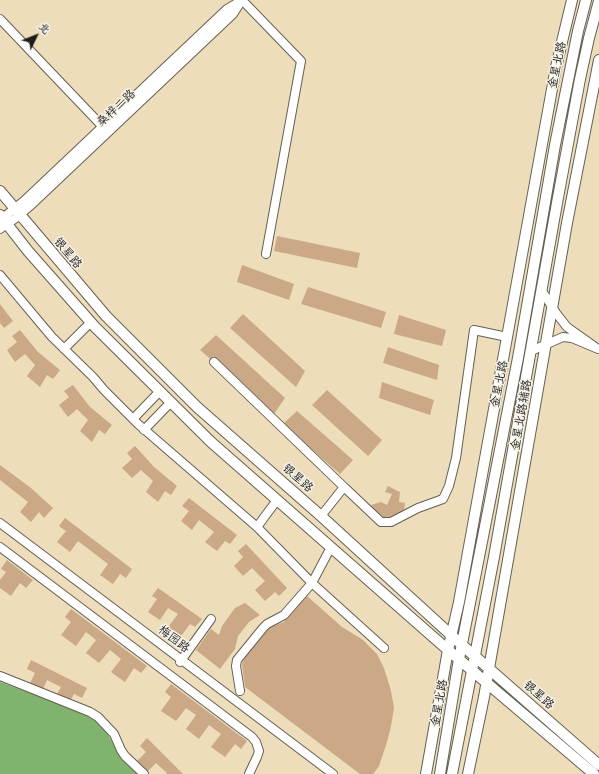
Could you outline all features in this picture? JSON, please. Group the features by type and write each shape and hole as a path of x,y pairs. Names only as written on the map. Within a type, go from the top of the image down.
{"main road":[{"path":"426,774 451,634 459,602 556,67 572,0"},
{"name":"金星北路","path":"440,774 459,659 519,350 567,80 586,0"},
{"path":"452,774 580,79 599,1"},
{"name":"金星北路辅路","path":"468,774 489,668 567,223 599,60"},
{"name":"银星路","path":"0,191 106,316 197,407 322,516 462,645 599,765"},
{"name":"银星路","path":"2,221 91,322 211,442 486,683 594,774"},
{"path":"431,774 442,760"}],"street":[{"path":"242,0 301,61 266,254"},
{"name":"桑梓二路","path":"17,212 102,127 227,9 242,0"},
{"name":"桑梓二路","path":"2,221 17,212 233,14 242,0"},
{"path":"0,19 102,127"},
{"path":"0,275 52,337 144,430 257,527 312,583 384,648"},
{"path":"542,291 568,327 599,349"},
{"path":"64,349 91,322"},
{"path":"214,362 381,522 391,522 418,508 443,499 449,486 456,458 474,330 507,337"},
{"path":"531,351 563,337 572,338 599,349"},
{"path":"133,419 160,391"},
{"path":"144,430 171,402"},
{"path":"322,516 344,487"},
{"path":"257,527 277,500"},
{"name":"梅园路","path":"0,523 327,774"},
{"name":"梅园路","path":"0,527 332,774"},
{"path":"0,547 252,737 256,742 259,751 249,774"},
{"path":"240,691 236,666 237,660 267,624 284,616 312,583 331,547"},
{"path":"181,661 211,619"},
{"path":"0,676 90,712 98,717 114,734 125,756 144,774"}],"green space":[{"path":"0,682 84,713 97,721 107,733 120,756 139,774 0,774"}],"building":[{"path":"277,236 360,253 357,268 274,251"},
{"path":"242,265 294,284 289,300 237,282"},
{"path":"308,287 386,312 381,328 301,304"},
{"path":"0,304 13,321 4,328 0,323"},
{"path":"243,314 305,371 296,387 230,328"},
{"path":"399,315 446,330 442,346 394,334"},
{"path":"20,330 38,352 60,370 53,379 47,375 40,387 27,376 35,365 25,354 15,362 7,350 17,342 12,336"},
{"path":"216,335 285,398 274,414 200,350"},
{"path":"388,347 439,365 437,380 383,363"},
{"path":"382,382 434,400 430,415 379,398"},
{"path":"73,385 90,407 112,425 105,434 99,430 92,442 80,431 88,420 77,409 68,417 59,405 69,397 64,391"},
{"path":"327,390 382,440 368,456 312,405"},
{"path":"297,411 353,460 340,474 283,424"},
{"path":"135,446 154,467 177,486 171,495 165,491 158,502 146,492 153,481 141,470 132,478 122,468 132,459 127,453"},
{"path":"0,465 31,488 53,508 44,518 39,512 31,522 20,512 28,502 0,480"},
{"path":"388,486 400,492 399,502 405,503 403,519 394,515 391,522 379,526 371,505 381,502 387,505 392,494 385,492"},
{"path":"189,498 237,535 230,544 225,541 217,551 205,542 214,532 199,520 192,530 181,521 189,511 182,506"},
{"path":"65,518 132,569 126,578 120,574 113,584 100,575 108,564 78,541 70,552 57,542 66,531 59,526"},
{"path":"246,544 287,588 279,596 275,592 265,601 255,590 265,581 252,568 243,576 234,566 243,557 238,551"},
{"path":"7,560 33,580 26,588 20,583 11,596 0,588 0,580 6,572 1,569"},
{"path":"158,588 202,619 195,627 190,624 181,636 168,627 178,614 168,608 160,620 148,612 157,599 152,596"},
{"path":"307,596 342,627 363,640 377,654 384,668 391,691 394,708 387,742 379,766 373,774 360,774 245,687 242,664 246,655 270,627 284,622"},
{"path":"245,603 260,615 249,622 238,636 235,649 220,669 196,650 211,629 219,635 222,626 235,608"},
{"path":"71,609 147,666 141,673 134,668 125,682 111,672 121,659 110,650 99,663 86,653 96,640 86,632 76,646 61,635 71,622 65,617"},
{"path":"31,660 87,688 82,698 74,694 69,703 56,696 61,687 47,680 42,692 29,685 35,673 27,669"},
{"path":"171,684 247,741 241,749 235,744 225,757 211,747 221,734 209,725 199,739 186,729 196,715 186,708 176,721 161,711 171,697 165,692"},
{"path":"147,738 183,774 166,774 167,773 156,763 147,772 137,761 146,752 140,746"}]}
